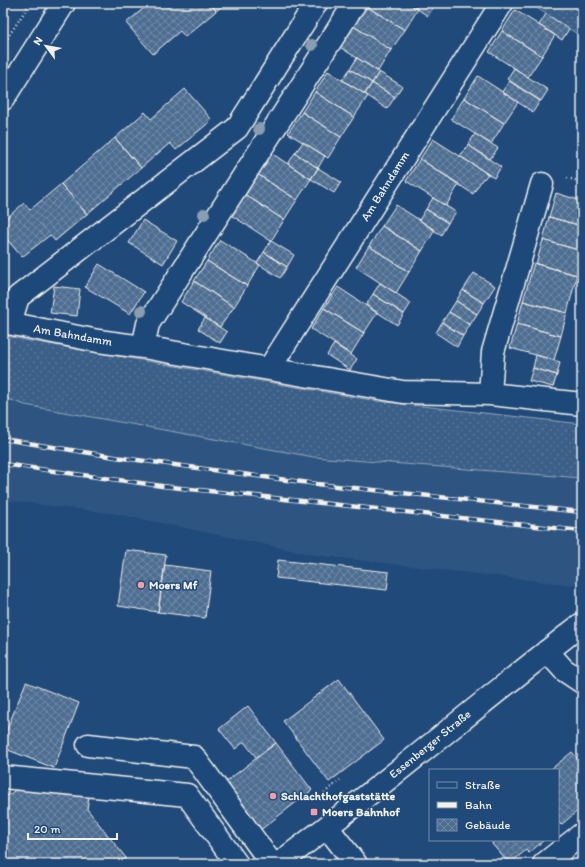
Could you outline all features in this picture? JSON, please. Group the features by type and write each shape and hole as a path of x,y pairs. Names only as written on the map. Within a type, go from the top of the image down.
{"street":[{"path":"3,99 64,3"},
{"path":"6,322 18,297 237,128 316,3"},
{"path":"143,346 148,324 355,3"},
{"name":"Am Bahndamm","path":"269,369 502,3"},
{"path":"490,394 493,352 542,184"},
{"name":"Am Bahndamm","path":"6,322 98,341 143,346 403,392 490,394 582,404"},
{"name":"Essenberger Straße","path":"278,864 327,828 582,624"},
{"path":"547,651 564,670 582,682"},
{"path":"88,745 194,757 272,864"},
{"path":"3,777 187,795 237,864"},
{"path":"327,828 356,864"},
{"path":"544,864 582,834"}],"path":[{"path":"3,45 30,3"}],"shaded area":[{"path":"529,3 582,3 582,37"},
{"path":"3,335 377,401 582,424 582,478 314,457 25,405 3,397"},
{"path":"3,397 25,405 314,457 582,478 582,577 572,585 315,555 117,514 3,500"}],"building":[{"path":"150,3 158,3 160,6 164,3 210,3 216,11 185,37 180,31 153,54 126,23"},
{"path":"210,3 226,3 216,11"},
{"path":"366,3 408,3 418,9 405,30 364,5"},
{"path":"408,3 433,3 435,5 428,16"},
{"path":"364,5 405,30 391,50 352,25"},
{"path":"515,10 555,35 542,56 502,31"},
{"path":"546,14 569,29 562,40 539,25"},
{"path":"352,25 391,50 378,71 338,46"},
{"path":"502,31 542,56 528,77 489,52"},
{"path":"357,58 379,72 372,83 350,69"},
{"path":"514,68 548,90 541,101 507,79"},
{"path":"350,69 372,83 365,94 342,80"},
{"path":"328,71 368,96 354,117 315,92"},
{"path":"379,72 402,86 395,97 372,83"},
{"path":"478,76 518,102 504,123 464,98"},
{"path":"509,81 540,101 533,112 502,92"},
{"path":"372,83 395,97 387,109 365,94"},
{"path":"185,89 212,120 176,150 170,143 141,168 115,138 145,112 151,119"},
{"path":"315,92 354,117 341,137 302,112"},
{"path":"464,98 504,123 491,144 451,119"},
{"path":"302,112 341,137 328,158 288,133"},
{"path":"475,134 498,148 490,159 468,145"},
{"path":"115,138 141,168 87,214 61,184"},
{"path":"433,139 488,174 484,179 483,178 473,194 420,159"},
{"path":"303,142 325,156 318,168 295,153"},
{"path":"468,145 501,167 494,178 460,156"},
{"path":"271,153 311,179 297,200 257,174"},
{"path":"295,153 318,168 311,179 288,164"},
{"path":"420,159 459,184 446,206 406,181"},
{"path":"318,168 341,182 334,193 311,179"},
{"path":"257,174 297,200 284,220 244,194"},
{"path":"61,184 87,214 55,241 50,235 22,257 3,235 3,221 24,203 30,210"},
{"path":"556,193 582,201 582,226 549,217"},
{"path":"244,194 284,220 271,241 231,215"},
{"path":"433,198 456,212 448,223 426,209"},
{"path":"396,205 435,230 422,251 382,226"},
{"path":"426,209 448,223 441,235 419,220"},
{"path":"549,217 582,226 582,251 543,240"},
{"path":"143,220 177,241 163,264 129,243"},
{"path":"382,226 422,251 409,272 369,246"},
{"path":"220,240 260,265 247,286 207,261"},
{"path":"543,240 582,251 582,269 580,276 536,264"},
{"path":"271,241 294,255 287,267 264,252"},
{"path":"369,246 409,272 396,293 356,267"},
{"path":"264,252 287,267 280,278 257,263"},
{"path":"207,261 247,286 234,307 194,281"},
{"path":"534,263 577,275 567,313 523,301"},
{"path":"99,264 144,292 130,314 85,287"},
{"path":"474,273 495,286 484,303 463,290"},
{"path":"194,281 234,307 220,327 181,302"},
{"path":"380,283 411,303 404,314 373,294"},
{"path":"54,286 80,289 77,316 50,313"},
{"path":"338,287 377,313 364,333 324,308"},
{"path":"463,290 484,303 477,314 456,301"},
{"path":"373,294 404,314 397,325 366,305"},
{"path":"456,301 477,314 470,325 449,312"},
{"path":"523,301 567,313 561,336 517,324"},
{"path":"324,308 364,333 351,354 311,329"},
{"path":"449,312 470,325 463,336 442,322"},
{"path":"205,318 227,332 220,343 198,329"},
{"path":"442,322 463,336 457,347 436,333"},
{"path":"517,324 561,336 554,360 510,348"},
{"path":"334,344 357,359 350,370 327,355"},
{"path":"536,355 560,362 557,375 533,368"},
{"path":"533,368 557,375 553,387 529,381"},
{"name":"Moers Mf","path":"126,550 166,555 158,612 118,606"},
{"path":"278,560 389,572 387,590 276,578"},
{"path":"165,565 211,571 205,618 158,612"},
{"path":"339,679 384,740 329,782 283,721"},
{"path":"26,682 79,703 54,768 3,748 3,739"},
{"path":"248,706 276,743 256,757 244,742 235,749 219,729"},
{"path":"276,743 312,790 259,831 223,784"},
{"path":"572,752 582,764 582,807 561,825 559,822 559,769 551,769"},
{"path":"19,787 89,797 87,809 126,858 118,864 3,864 3,798"},
{"path":"493,841 543,841 529,853 526,850 513,861 505,859 492,844"},
{"path":"582,855 582,864 571,864"}],"railway":[{"path":"3,439 115,457 317,484 582,512"},
{"path":"3,464 162,486 582,531"}],"place":[{"name":"Moers Mf","path":"141,585"},
{"name":"Schlachthofgaststätte","path":"273,796"},
{"name":"Moers Bahnhof","path":"314,812"}]}
